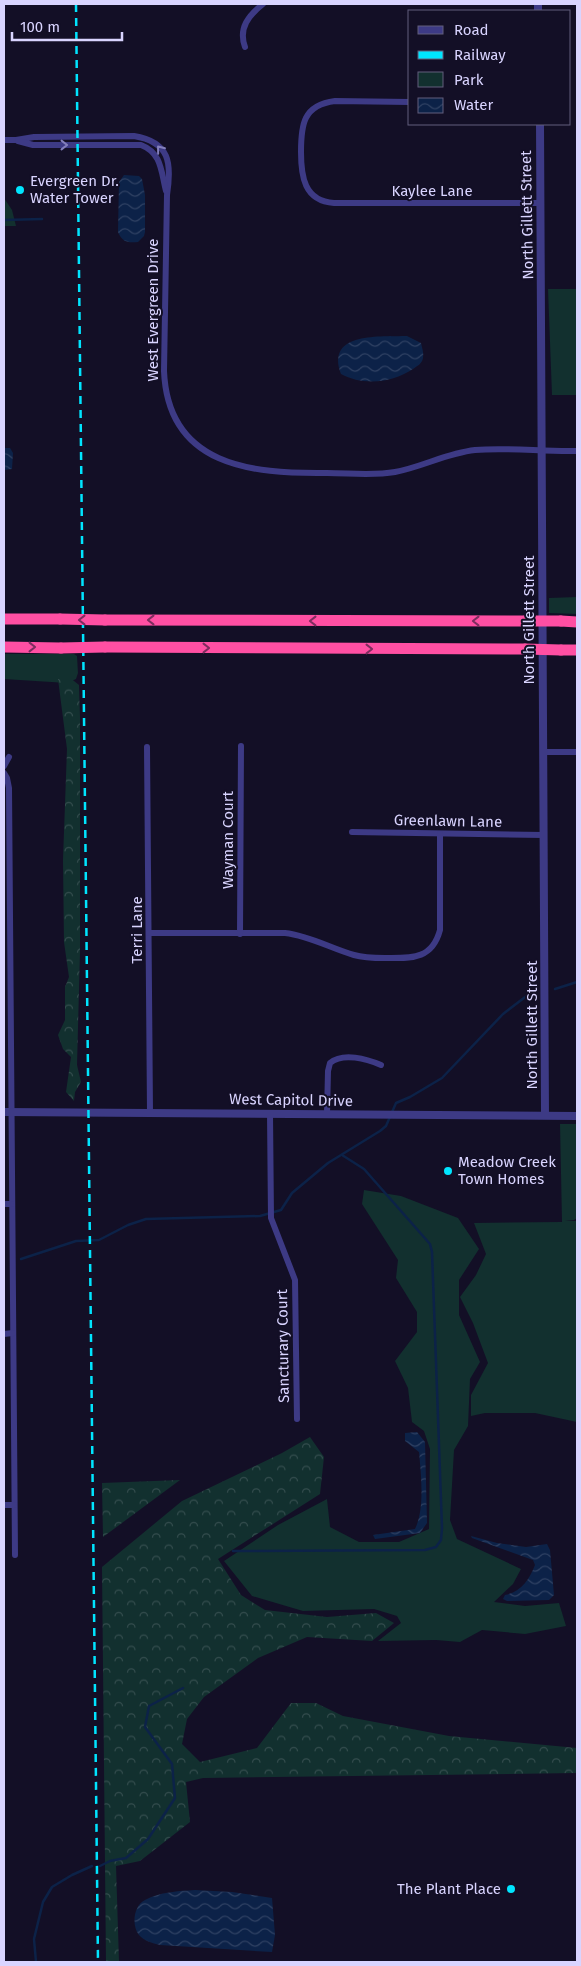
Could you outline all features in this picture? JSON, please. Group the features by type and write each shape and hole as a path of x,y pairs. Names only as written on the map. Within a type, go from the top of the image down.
{"highway":[{"path":"4,619 577,622"},
{"path":"4,647 577,650"}],"street":[{"path":"245,47 243,40 244,24 255,10 263,4"},
{"name":"Kaylee Lane","path":"408,102 335,101 324,103 311,111 302,127 301,173 308,189 323,201 342,204 541,203"},
{"name":"North Gillett Street","path":"540,125 545,1115"},
{"name":"West Evergreen Drive","path":"4,140 34,137 134,136 150,139 160,147 167,157 170,176 167,195 164,372 166,391 169,407 176,423 184,434 200,448 212,455 258,470 302,474 393,472 474,450 577,451"},
{"name":"Wayman Court","path":"240,934 241,746"},
{"name":"Terri Lane","path":"147,747 150,1112"},
{"path":"544,752 577,752"},
{"path":"4,766 9,756"},
{"path":"5,774 9,788 6,901 7,1112 11,1204 16,1555"},
{"name":"Greenlawn Lane","path":"352,832 544,835"},
{"path":"149,933 294,934 317,940 356,956 368,958 407,958 424,953 434,944 440,930 440,834"},
{"path":"327,1114 328,1071 330,1063 340,1058 367,1058 381,1065"},
{"name":"West Capitol Drive","path":"7,1112 577,1116"},
{"name":"Sancturary Court","path":"270,1114 271,1218 295,1280 297,1419"},
{"path":"4,1204 11,1204"},
{"path":"4,1334 13,1334"},
{"path":"4,1505 14,1505"}],"green space":[{"path":"4,198 12,210 16,226 4,226"},
{"path":"548,289 577,289 577,395 552,395"},
{"path":"577,597 577,614 549,613 549,598"},
{"path":"4,654 74,654 77,656 78,673 76,679 67,683 4,679"},
{"path":"69,677 79,685 80,718 80,952 77,1065 81,1082 75,1092 74,1101 66,1092 71,1057 63,1049 58,1035 65,1020 65,987 69,977 64,942 63,860 67,749 58,679"},
{"path":"560,1124 577,1124 577,1218 565,1221 577,1221 577,1422 535,1413 485,1413 471,1416 471,1395 488,1363 473,1323 460,1297 476,1275 486,1254 474,1223 562,1222"},
{"path":"364,1190 401,1196 458,1218 479,1249 459,1280 459,1315 480,1362 470,1379 468,1426 454,1450 450,1520 457,1539 521,1569 513,1584 494,1602 525,1606 559,1603 566,1626 525,1634 482,1630 460,1642 436,1640 378,1641 401,1623 397,1616 374,1609 303,1611 252,1596 224,1561 278,1525 327,1499 330,1527 359,1542 399,1542 429,1529 430,1449 424,1431 412,1422 408,1388 395,1361 417,1332 417,1312 396,1278 398,1260 362,1204"},
{"path":"310,1437 324,1457 320,1494 218,1559 241,1595 265,1610 327,1617 376,1613 394,1623 372,1641 307,1637 258,1658 204,1697 187,1719 182,1744 200,1762 257,1748 291,1703 316,1703 343,1716 449,1736 577,1748 577,1773 203,1778 186,1782 190,1822 140,1861 116,1866 119,1962 106,1962 102,1567 182,1501 282,1453"},
{"path":"180,1480 103,1537 102,1483"}],"water":[{"path":"124,175 139,176 142,179 145,195 145,232 138,242 126,241 121,238 118,232 119,182"},
{"path":"407,336 421,343 423,356 422,362 419,365 405,374 387,380 368,381 350,378 341,374 338,360 341,350 348,343 371,337"},
{"path":"4,448 10,448 13,453 12,469 4,470"},
{"path":"417,1432 425,1442 427,1523 420,1533 375,1539 373,1535 415,1529 421,1502 419,1452 405,1441 405,1433"},
{"path":"471,1536 497,1543 526,1547 547,1544 550,1550 554,1595 549,1600 507,1601 503,1599 505,1595 520,1588 527,1580 535,1565 533,1560 472,1538"},
{"path":"195,1890 232,1892 272,1898 275,1935 272,1952 160,1945 151,1943 139,1935 134,1921 136,1911 141,1903 151,1897 163,1894"}],"waterway":[{"path":"4,220 42,219"},
{"path":"555,989 577,982"},
{"path":"21,1259 76,1241 99,1240 128,1225 146,1219 260,1216 281,1210 292,1193 328,1163 386,1126 396,1103 442,1078 503,1014 533,991"},
{"path":"233,1551 425,1550 436,1547 441,1540 432,1252 430,1244 364,1169 342,1155"},
{"path":"100,1866 110,1861 126,1858 148,1839 175,1798 172,1764 145,1727 149,1706 183,1688"},
{"path":"36,1962 34,1939 43,1902 52,1887 92,1866"}],"railway":[{"path":"76,4 98,1962"}],"place":[{"name":"Evergreen Dr. Water Tower","path":"20,190"},
{"name":"Meadow Creek Town Homes","path":"448,1171"},
{"name":"The Plant Place","path":"511,1889"}]}
